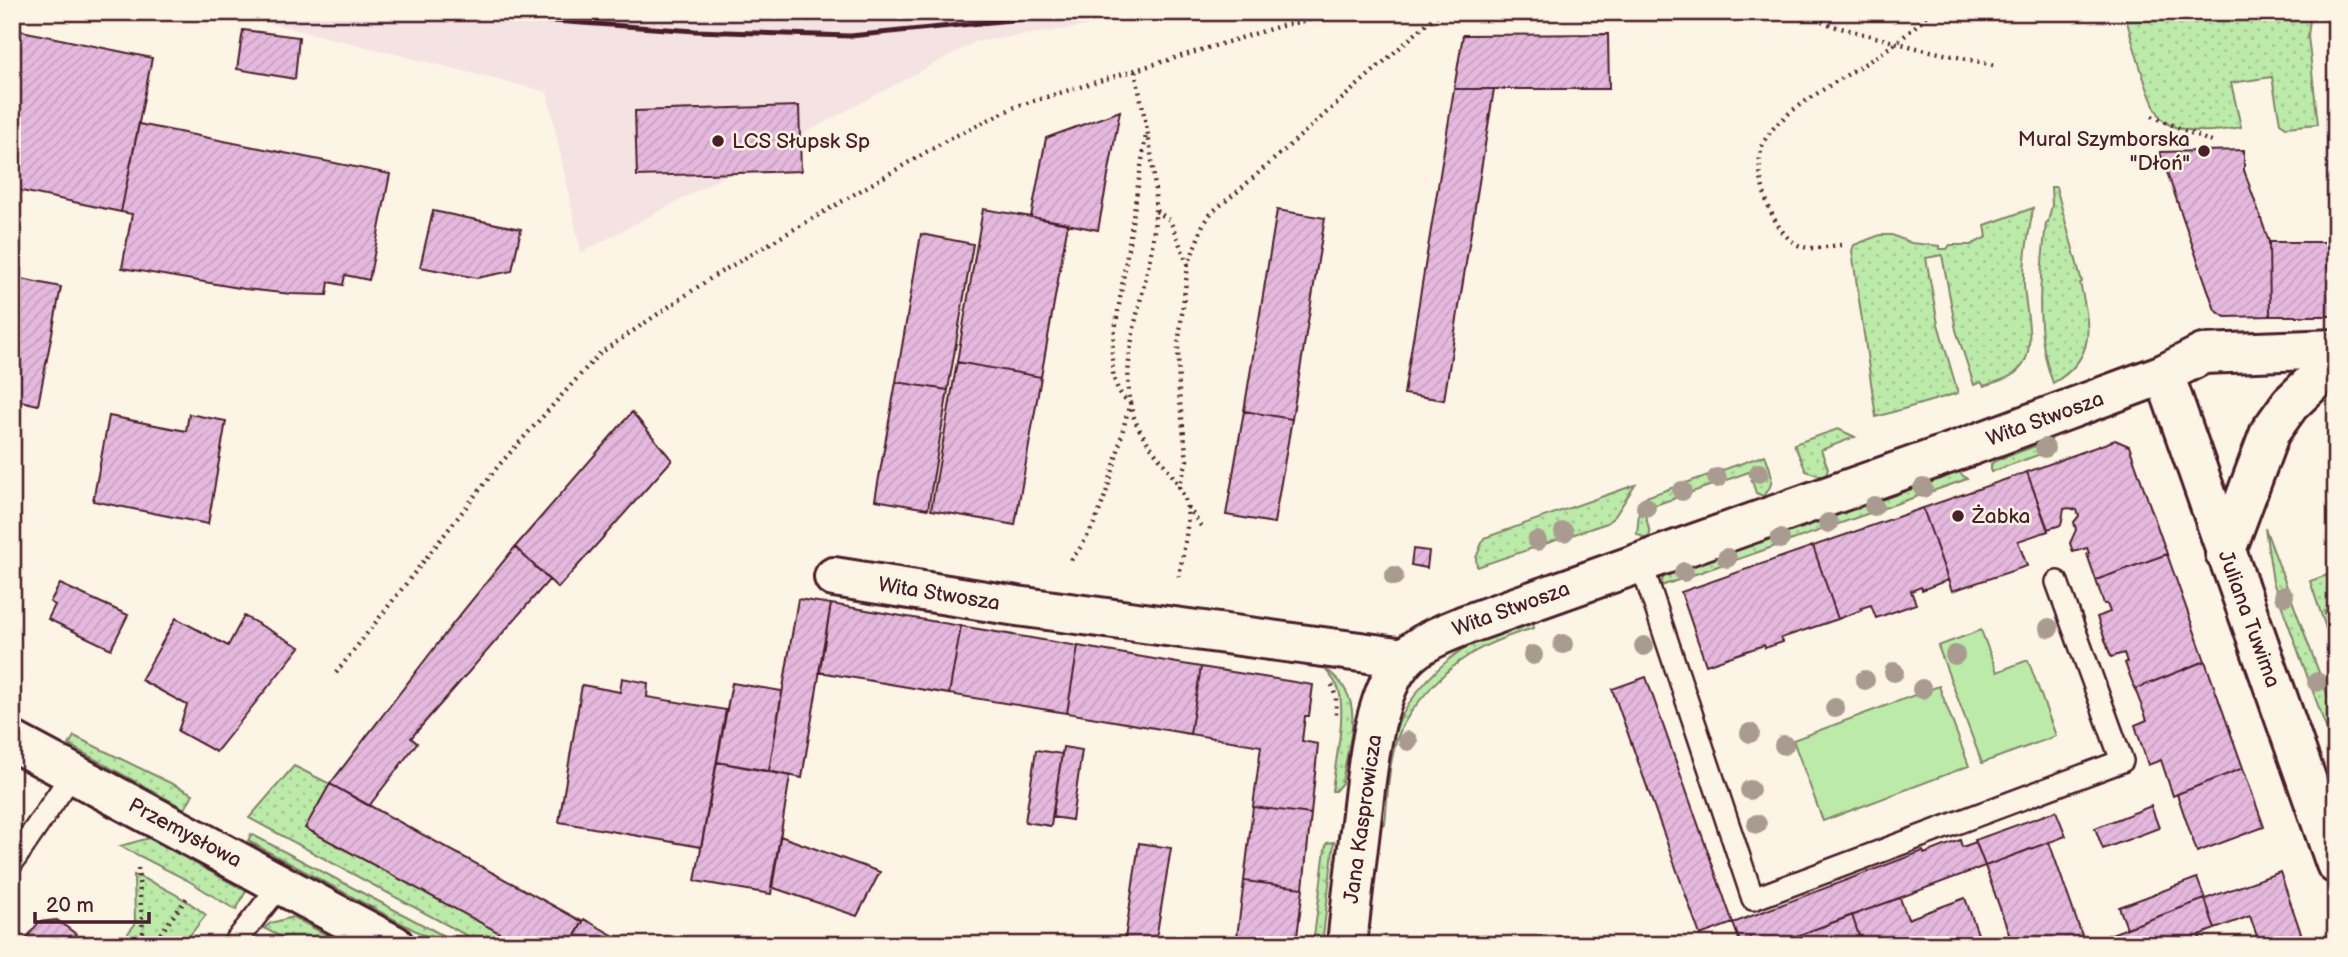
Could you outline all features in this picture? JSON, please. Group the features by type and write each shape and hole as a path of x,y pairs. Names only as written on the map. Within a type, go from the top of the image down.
{"street":[{"name":"Wita Stwosza","path":"834,577 1017,606 1405,658 1424,644 1455,629 1978,443 2164,374 2203,354 2336,349"},
{"path":"2225,553 2270,432 2290,404 2336,359"},
{"name":"Juliana Tuwima","path":"2164,374 2336,864"},
{"name":"Jana Kasprowicza","path":"1347,945 1373,737 1384,699 1405,658"},
{"name":"Przemysłowa","path":"12,741 394,945"}],"lane":[{"path":"1641,563 1753,898 2123,761 2057,582"},
{"path":"12,863 73,773"},
{"path":"233,945 281,884"}],"path":[{"path":"337,673 499,465 599,354 714,276 947,140 1017,106 1277,27 1344,12"},
{"path":"1179,488 1187,460 1179,394 1178,346 1188,265 1203,225 1212,212 1440,12"},
{"path":"1803,12 1833,26 1998,66"},
{"path":"1841,245 1804,247 1784,234 1765,199 1761,161 1763,143 1775,126 1795,108 1895,43 1929,12"},
{"path":"1071,560 1084,544 1100,512 1130,403 1131,351 1153,242 1156,211 1155,171 1135,71"},
{"path":"2152,116 2216,144"},
{"path":"1147,131 1112,349 1112,368 1116,385 1130,403 1139,431 1167,466 1186,505 1203,529"},
{"path":"2153,140 2186,142"},
{"path":"1156,211 1170,220 1188,265"},
{"path":"1179,577 1186,505"},
{"path":"1328,677 1336,698 1335,722"},
{"path":"138,868 144,945"},
{"path":"152,945 189,895"}],"shaded area":[{"path":"225,12 1189,12 975,42 581,253 547,92"}],"green space":[{"path":"2124,12 2311,12 2308,36 2318,124 2286,127 2280,123 2272,77 2231,83 2241,127 2203,131 2166,123 2148,89"},
{"path":"2051,187 2056,187 2082,282 2087,327 2084,352 2067,373 2053,383 2043,344 2040,304 2046,223 2052,205"},
{"path":"2033,208 2024,275 2029,343 2022,366 2013,375 2001,380 1984,386 1981,382 1974,385 1956,330 1942,255 1926,258 1938,324 1958,393 1876,417 1852,251 1854,245 1880,235 1892,235 1911,243 1940,246 1940,249 1947,249 1950,245 1971,245 1987,237 1985,225"},
{"path":"1838,429 1855,437 1821,450 1828,469 1826,475 1806,471 1794,444"},
{"path":"2051,440 2049,451 1991,472 1991,464 1995,461"},
{"path":"1765,455 1771,471 1771,482 1763,496 1756,493 1749,472 1644,509 1649,537 1644,538 1637,534 1640,502 1643,498"},
{"path":"1959,472 1967,479 1660,585 1665,574"},
{"path":"1635,485 1615,516 1607,523 1477,567 1476,558 1484,538"},
{"path":"2265,528 2336,718 2336,755 2273,582"},
{"path":"2336,572 2336,607 2324,611 2336,644 2336,658 2310,581"},
{"path":"1532,619 1534,628 1501,639 1459,662 1434,684 1412,711 1395,744 1385,824 1378,826 1393,738 1410,702 1439,668 1472,643"},
{"path":"1981,630 1997,672 2028,660 2056,736 1982,763 1938,646"},
{"path":"1323,667 1338,679 1347,692 1351,705 1351,735 1342,783 1335,791 1332,791 1341,727 1341,701 1336,684"},
{"path":"1939,686 1969,766 1823,821 1793,740"},
{"path":"74,736 193,794 185,809 69,745"},
{"path":"294,766 330,784 306,827 516,941 513,945 484,945 249,818"},
{"path":"251,834 461,945 442,945 248,841"},
{"path":"149,838 246,891 236,910 187,880 120,846"},
{"path":"1334,842 1322,945 1313,945 1325,849 1327,843"},
{"path":"134,875 172,892 206,915 182,945 119,945 135,924"},
{"path":"293,917 346,945 295,945 264,928 271,923"}],"building":[{"path":"12,29 152,58 121,212 12,189"},
{"path":"243,30 299,37 295,79 237,69"},
{"path":"1608,34 1609,89 1454,89 1463,35"},
{"path":"1454,89 1494,89 1444,400 1404,394"},
{"name":"LCS Słupsk Sp","path":"799,106 801,171 637,176 635,111"},
{"path":"1120,111 1098,230 1031,217 1046,138"},
{"path":"139,124 390,174 369,280 345,275 343,285 329,282 327,295 291,294 122,268 132,214 121,212"},
{"path":"2244,150 2244,170 2269,242 2270,316 2225,317 2215,310 2160,152"},
{"path":"983,209 1068,223 1041,377 957,362"},
{"path":"1277,210 1325,218 1292,419 1244,411"},
{"path":"433,211 521,229 512,271 477,278 420,267"},
{"path":"921,234 973,244 948,390 896,382"},
{"path":"2269,242 2336,242 2336,316 2270,316"},
{"path":"12,277 61,287 38,405 12,399"},
{"path":"957,362 1041,377 1015,525 931,510"},
{"path":"896,382 948,390 928,509 875,500"},
{"path":"1244,411 1292,419 1274,523 1226,515"},
{"path":"632,412 672,460 558,588 515,547"},
{"path":"189,414 226,421 208,524 93,501 109,416 186,431"},
{"path":"2115,440 2129,446 2167,554 2096,580 2087,548 2073,552 2070,543 2076,530 2074,522 2079,516 2077,510 2064,509 2061,525 2048,529 2027,472"},
{"path":"2027,472 2048,531 2018,541 2027,566 1952,591 1923,508"},
{"path":"1923,508 1948,580 1922,590 1921,587 1911,591 1916,604 1876,618 1871,605 1838,619 1813,546"},
{"path":"1813,546 1838,619 1781,638 1783,642 1765,648 1764,645 1706,665 1681,592"},
{"path":"515,547 549,580 411,738 417,743 369,806 330,784 455,621"},
{"path":"1413,549 1429,551 1427,568 1411,565"},
{"path":"2167,554 2205,661 2135,689 2124,653 2111,657 2097,617 2110,612 2107,604 2104,604 2096,580"},
{"path":"60,584 128,615 111,649 48,619 55,605 50,602"},
{"path":"798,599 831,604 802,778 769,771"},
{"path":"831,604 961,626 949,694 819,672"},
{"path":"244,616 300,647 216,752 178,731 187,705 141,680 176,618 228,646"},
{"path":"961,626 1078,646 1067,713 949,694"},
{"path":"1078,646 1201,667 1190,734 1067,713"},
{"path":"2205,661 2243,768 2173,796 2161,760 2148,765 2135,725 2147,720 2135,689"},
{"path":"1201,667 1313,685 1302,741 1318,744 1311,814 1253,807 1261,746 1190,734"},
{"path":"1646,677 1733,923 1700,935 1612,689"},
{"path":"622,678 648,683 647,697 726,710 701,847 559,822 582,685 620,692"},
{"path":"732,683 782,691 769,771 717,762"},
{"path":"1063,747 1082,750 1072,820 1052,817"},
{"path":"1036,750 1062,754 1051,826 1025,822"},
{"path":"717,762 790,776 771,894 695,881"},
{"path":"2243,768 2264,827 2197,852 2177,794"},
{"path":"330,784 583,922 570,945 522,945 305,828"},
{"path":"2151,806 2159,828 2103,849 2095,828"},
{"path":"1253,807 1311,814 1303,888 1244,881"},
{"path":"2056,811 2066,836 1985,866 1975,840"},
{"path":"780,836 880,872 857,916 771,887"},
{"path":"1960,840 1962,847 1976,842 1985,866 1773,945 1753,945 1750,938 1740,942 1733,923 1923,851 1924,854"},
{"path":"2049,842 2085,944 2013,945 1985,866"},
{"path":"1139,843 1171,848 1155,945 1125,939"},
{"path":"2280,872 2305,945 2260,945 2250,916 2215,929 2205,899"},
{"path":"2197,878 2205,899 2127,928 2119,907"},
{"path":"1244,881 1303,888 1296,945 1236,945"},
{"path":"1900,898 1908,919 1965,898 1982,945 1862,945 1852,915"},
{"path":"2205,899 2215,929 2199,935 2202,945 2082,945"},
{"path":"1852,915 1862,945 1773,945"},
{"path":"584,919 625,942 624,945 570,945"},
{"path":"57,920 76,934 68,945 21,945 39,922"}],"railway":[{"path":"426,12 695,31 850,36 1091,12"}],"place":[{"name":"LCS Słupsk Sp","path":"718,141"},
{"name":"Mural Szymborska \"Dłoń\"","path":"2204,151"},
{"name":"Żabka","path":"1958,516"}]}
